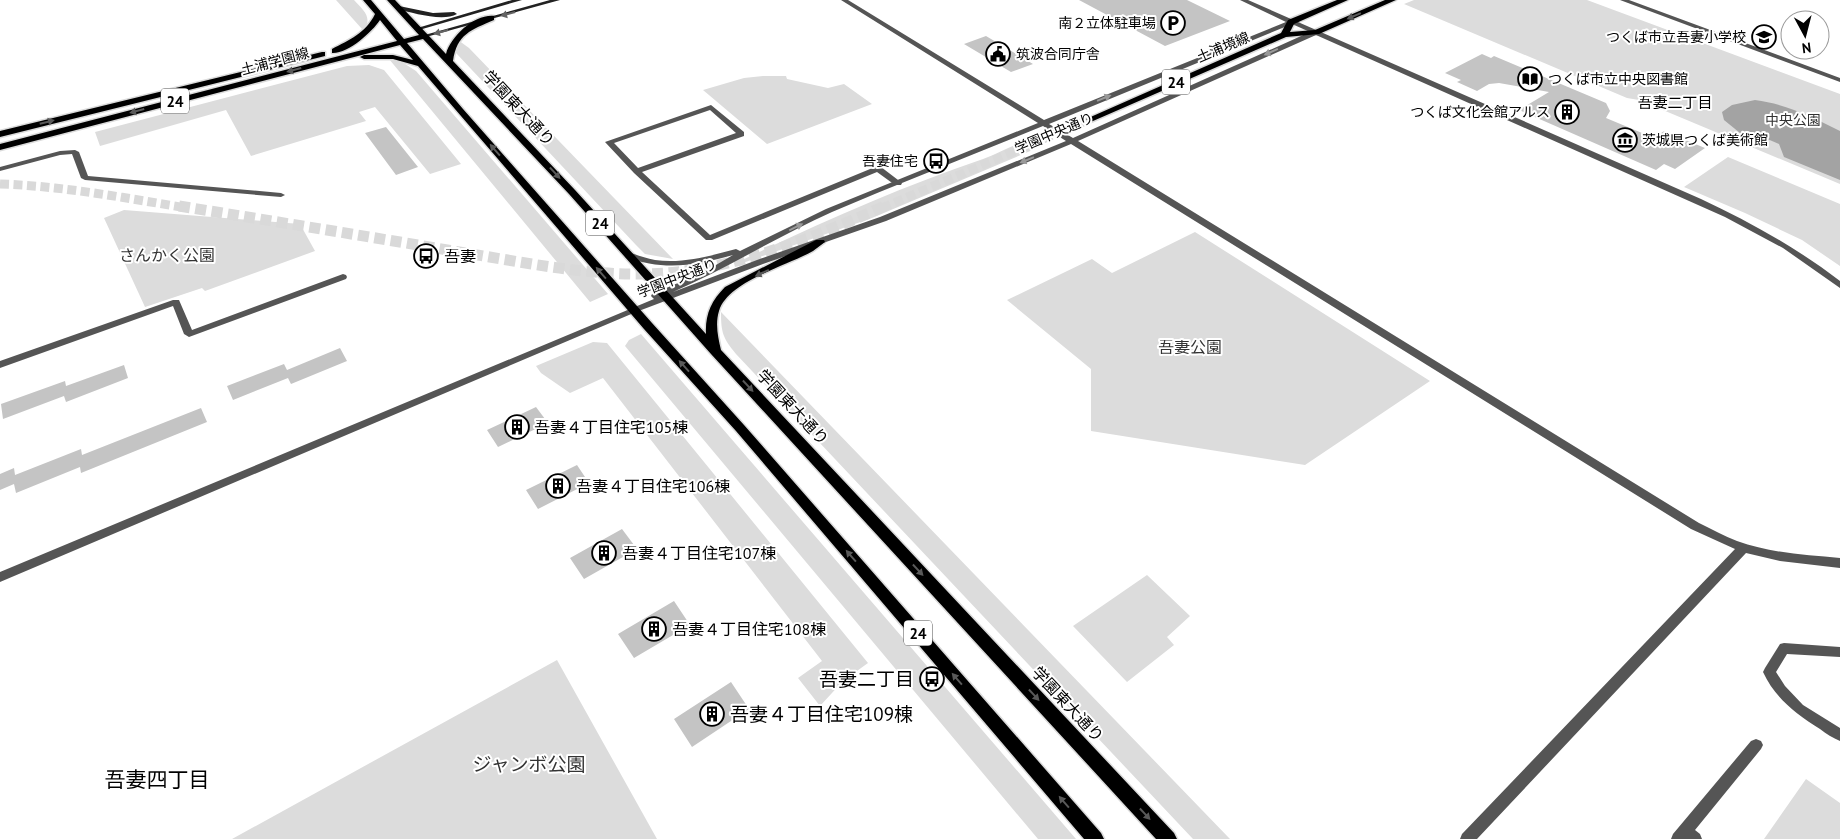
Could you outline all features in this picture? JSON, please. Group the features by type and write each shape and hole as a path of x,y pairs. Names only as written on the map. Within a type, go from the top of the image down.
{"main road":[{"path":"367,0 397,34"},
{"name":"学園東大通り","path":"392,0 417,29 572,192 714,351 1168,839"},
{"name":"土浦学園線","path":"0,147 338,54 397,34 518,0"},
{"name":"土浦学園線","path":"0,134 338,54 403,42 557,0"},
{"name":"学園中央通り","path":"1292,22 1344,0"},
{"name":"学園中央通り","path":"1316,32 1392,0"},
{"path":"399,8 439,15 457,14 489,8"},
{"path":"338,54 367,32 379,13"},
{"path":"449,62 450,48 456,38 468,29 491,18"},
{"path":"1284,35 1292,22"},
{"name":"土浦境線","path":"1090,119 1284,35 1316,32"},
{"name":"24","path":"397,34 633,310 740,428 1096,839"},
{"path":"338,54 393,57 423,65"},
{"path":"714,351 712,333 714,313 716,305 726,293 732,287 791,259 820,242"}],"street":[{"path":"844,0 1678,516 1744,548 1777,556 1840,564"},
{"path":"1243,0 1421,77 1739,220 1800,254 1840,285"},
{"path":"1623,0 1840,80"},
{"name":"学園中央通り","path":"0,577 633,310 707,274 752,248 829,211 1292,22"},
{"name":"学園中央通り","path":"664,295 882,219 1072,141 1316,32"},
{"path":"638,172 741,134 711,107 610,142 638,172 709,238 878,169 898,183"},
{"path":"0,169 60,153 75,152 85,178 281,195"},
{"path":"628,255 642,261 674,265 700,262 752,248"},
{"path":"0,365 176,302 189,334 343,277"},
{"path":"1467,839 1744,548"},
{"path":"1840,652 1784,648 1769,672 1781,690 1799,709 1840,736"},
{"path":"1686,836 1756,745"}],"green space":[{"path":"336,0 354,0 367,17 365,29 362,29"},
{"name":"中央公園","path":"1414,0 1587,0 1840,94 1840,184 1639,100 1627,98 1404,4"},
{"path":"458,40 469,48 673,259 645,254 636,245 456,53"},
{"path":"389,59 402,62 416,71 608,294 590,302"},
{"path":"369,65 384,70 461,164 430,174 375,107 359,112 366,121 251,156 226,110 100,146 95,132 347,66"},
{"path":"786,76 787,79 828,88 844,84 872,104 767,144 703,90 744,78"},
{"path":"1033,140 1039,144 1035,149 872,218 737,265 736,263 889,194 989,157 1020,143"},
{"path":"1728,157 1840,204 1840,266 1802,240 1684,187"},
{"name":"さんかく公園","path":"124,210 300,224 315,251 205,291 202,288 145,307 104,218"},
{"name":"吾妻公園","path":"1195,232 1430,381 1305,465 1091,431 1091,369 1007,300 1092,259 1112,273"},
{"path":"721,312 1230,839 1193,839 736,354 724,335"},
{"path":"641,334 1076,839 1038,839 625,346 629,340"},
{"path":"593,342 607,343 868,663 843,681 820,706 798,678 822,661 603,378 570,393 541,373 536,366"},
{"path":"1147,575 1190,616 1167,637 1174,645 1127,682 1073,626"},
{"name":"ジャンボ公園","path":"557,660 657,839 232,839"},
{"path":"1806,779 1840,803 1840,839 1764,839"}],"shaded area":[{"path":"1755,100 1788,108 1840,131 1840,180 1784,157 1779,144 1751,132 1740,133 1724,120 1722,112 1732,105"}],"building":[{"name":"南２立体駐車場","path":"1079,0 1187,0 1230,21 1165,46"},
{"name":"筑波合同庁舎","path":"986,36 1033,64 1011,72 964,44"},
{"name":"つくば文化会館アルス","path":"1482,54 1491,58 1494,56 1606,103 1610,111 1606,118 1654,138 1664,131 1705,148 1675,169 1664,164 1656,170 1519,110 1549,92 1499,83 1489,84 1477,91 1457,82 1461,80 1445,73"},
{"path":"386,127 418,167 396,175 365,133"},
{"path":"340,348 347,361 291,384 288,378 233,400 227,386 284,364 287,370"},
{"path":"124,365 128,378 66,402 64,396 3,419 1,404 65,381 66,386"},
{"name":"吾妻４丁目住宅105棟","path":"536,407 548,423 498,447 487,430"},
{"path":"201,408 207,422 81,473 80,467 16,493 14,484 0,490 0,474 14,468 15,475 81,449 82,455"},
{"name":"吾妻４丁目住宅106棟","path":"577,465 589,483 538,509 526,490"},
{"name":"吾妻４丁目住宅107棟","path":"622,529 637,549 584,579 570,558"},
{"name":"吾妻４丁目住宅108棟","path":"674,601 690,625 634,658 618,634"},
{"name":"吾妻４丁目住宅109棟","path":"731,682 749,709 692,747 674,719"}],"tunnel":[{"path":"882,208 1090,119"},
{"path":"0,184 71,190 187,208"},
{"path":"179,206 540,265 622,274 677,272 731,262 809,238 885,206"}],"place":[{"name":"南２立体駐車場","path":"1173,23"},
{"name":"つくば市立吾妻小学校","path":"1764,37"},
{"name":"筑波合同庁舎","path":"998,54"},
{"name":"つくば市立中央図書館","path":"1530,79"},
{"name":"つくば文化会館アルス","path":"1567,112"},
{"name":"茨城県つくば美術館","path":"1625,140"},
{"name":"吾妻住宅","path":"936,161"},
{"name":"吾妻","path":"426,256"},
{"name":"吾妻４丁目住宅105棟","path":"517,427"},
{"name":"吾妻４丁目住宅106棟","path":"558,486"},
{"name":"吾妻４丁目住宅107棟","path":"604,553"},
{"name":"吾妻４丁目住宅108棟","path":"654,629"},
{"name":"吾妻二丁目","path":"932,679"},
{"name":"吾妻４丁目住宅109棟","path":"712,714"}],"district":[{"name":"吾妻二丁目","path":"1675,102"},
{"name":"吾妻四丁目","path":"157,779"}]}
